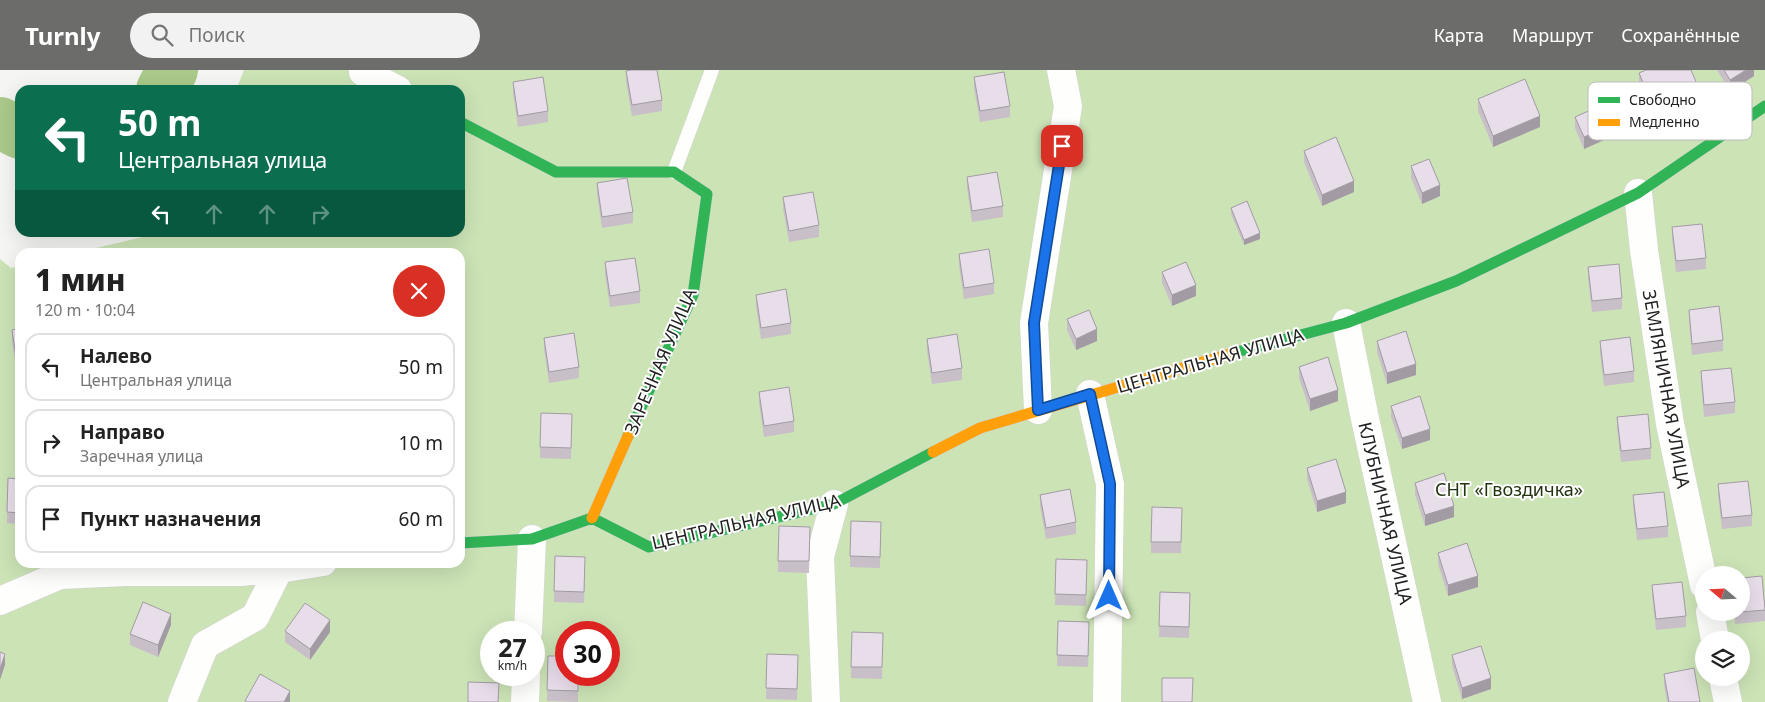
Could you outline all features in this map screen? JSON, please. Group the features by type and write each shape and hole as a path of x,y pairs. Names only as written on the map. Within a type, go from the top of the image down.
{"street":[{"path":"1038,410 1034,323 1068,106 1061,70"},
{"path":"363,72 388,85"},
{"name":"ЦЕНТРАЛЬНАЯ УЛИЦА","path":"1752,115 1765,106"},
{"path":"465,125 556,172 674,172"},
{"name":"ЦЕНТРАЛЬНАЯ УЛИЦА","path":"592,518 649,547 834,504 980,428 1266,343 1346,323 1456,281 1638,193 1715,140"},
{"name":"ЗАРЕЧНАЯ УЛИЦА","path":"592,518 650,386 693,295 707,194 674,172"},
{"name":"ЗЕМЛЯНИЧНАЯ УЛИЦА","path":"1638,193 1644,250 1670,424 1700,566"},
{"name":"КЛУБНИЧНАЯ УЛИЦА","path":"1346,323 1427,702"},
{"path":"1090,394 1110,484 1107,702"},
{"path":"826,702 820,558 834,504"},
{"path":"465,543 532,540 592,518"},
{"path":"528,621 532,540"},
{"path":"0,601 60,569 126,572 240,572 285,568"},
{"path":"182,702 205,645 255,617 279,569"},
{"path":"525,702 526,686"},
{"path":"1725,686 1728,702"}],"lane":[{"path":"674,172 712,70"}],"green space":[{"name":"СНТ «Гвоздичка»","path":"244,70 1765,70 1765,702 0,702 0,259 11,268 15,267 15,568 465,568 465,248 96,248 143,237 465,237 465,85 238,85"}],"building":[{"path":"657,70 662,100 632,105 626,71"},
{"path":"1646,70 1691,70 1696,82 1643,82 1639,73"},
{"path":"1724,70 1746,70 1730,80"},
{"path":"1004,72 1010,106 980,111 974,77"},
{"path":"543,77 548,111 518,116 513,82"},
{"path":"1525,79 1540,116 1493,136 1478,99"},
{"path":"1588,111 1588,135 1584,137 1575,117"},
{"path":"1336,137 1354,181 1322,195 1304,151"},
{"path":"1429,159 1440,185 1422,193 1411,166"},
{"path":"997,172 1003,206 972,211 967,177"},
{"path":"627,178 633,212 602,217 597,183"},
{"path":"813,192 819,225 789,231 783,197"},
{"path":"1247,201 1260,233 1244,240 1231,208"},
{"path":"1702,224 1706,258 1676,261 1672,227"},
{"path":"989,249 994,283 964,288 959,254"},
{"path":"635,258 640,291 610,296 605,262"},
{"path":"1186,262 1196,285 1172,295 1162,272"},
{"path":"1619,264 1622,298 1592,301 1588,267"},
{"path":"786,289 791,323 761,328 756,295"},
{"path":"1719,306 1723,340 1692,344 1689,310"},
{"path":"1089,310 1097,329 1076,339 1067,319"},
{"path":"15,329 15,350 12,330"},
{"path":"1406,331 1416,364 1387,373 1377,341"},
{"path":"574,333 579,367 549,372 544,338"},
{"path":"957,334 962,368 932,373 927,339"},
{"path":"1630,337 1634,371 1604,375 1600,341"},
{"path":"1328,357 1338,390 1310,399 1299,367"},
{"path":"1731,368 1735,402 1704,405 1701,371"},
{"path":"789,387 794,421 764,426 759,392"},
{"path":"1420,396 1430,429 1402,438 1391,406"},
{"path":"541,413 572,414 571,448 540,447"},
{"path":"1648,414 1651,448 1621,451 1617,417"},
{"path":"1336,459 1346,492 1317,501 1307,468"},
{"path":"1444,473 1454,506 1425,515 1415,483"},
{"path":"8,478 15,479 15,513 7,512"},
{"path":"1748,481 1752,515 1722,518 1718,484"},
{"path":"1070,489 1076,522 1046,528 1040,495"},
{"path":"1664,492 1668,526 1637,529 1633,495"},
{"path":"1152,507 1182,508 1181,542 1151,542"},
{"path":"851,521 881,522 880,557 850,556"},
{"path":"779,526 810,527 809,561 778,561"},
{"path":"1467,543 1478,576 1448,585 1438,553"},
{"path":"555,556 585,557 584,592 554,591"},
{"path":"1056,559 1087,560 1086,595 1055,594"},
{"path":"1762,576 1765,610 1750,611 1750,577"},
{"path":"1682,582 1686,616 1656,619 1652,585"},
{"path":"1160,592 1190,593 1189,627 1159,626"},
{"path":"143,602 171,614 158,645 130,634"},
{"path":"305,603 330,620 310,649 285,631"},
{"path":"1058,621 1089,622 1088,656 1057,655"},
{"path":"852,632 883,633 882,667 851,667"},
{"path":"1481,646 1491,678 1462,688 1452,655"},
{"path":"0,652 5,654 0,669"},
{"path":"767,654 798,655 797,689 766,688"},
{"path":"548,656 555,656 555,686 578,686 578,691 547,690"},
{"path":"1694,668 1695,686 1697,686 1700,702 1669,702 1664,674"},
{"path":"260,674 290,691 284,702 245,701"},
{"path":"1162,678 1193,678 1192,702 1162,702"},
{"path":"468,682 480,682 480,686 499,686 498,702 468,702"}],"waterway":[{"path":"164,85 172,70"},
{"path":"0,123 15,130"}],"traffic: fast":[{"path":"1752,115 1765,106"},
{"path":"465,125 556,172 674,172 707,194 693,295 628,436"},
{"path":"1233,353 1346,323 1456,281 1638,193 1715,140"},
{"path":"465,543 532,539 592,518 649,547 834,504 933,452"}],"traffic: slow":[{"path":"933,452 980,428 1233,353"},
{"path":"592,518 628,436"}],"route":[{"path":"1062,146 1034,323 1038,410 1090,394 1110,484 1109,596"}]}
